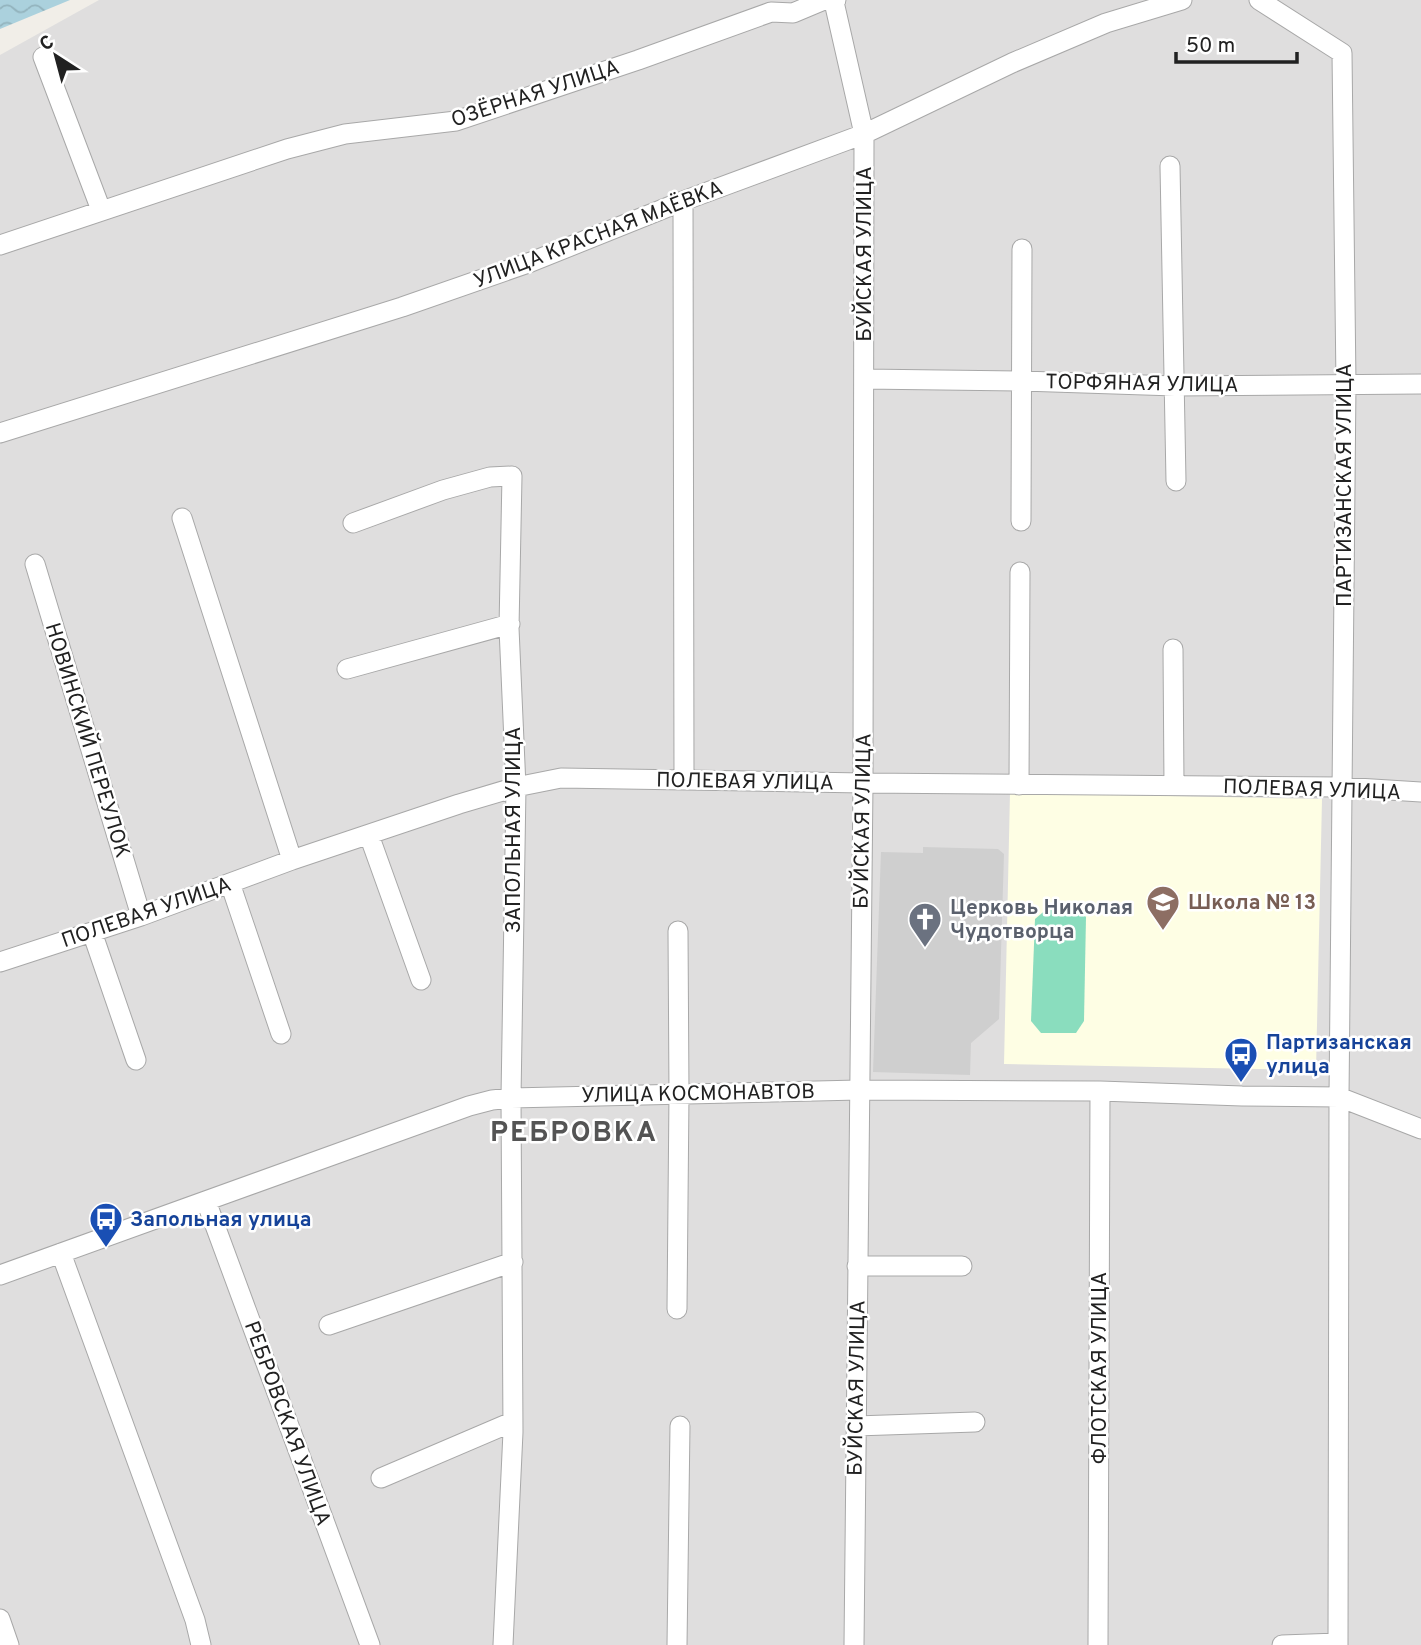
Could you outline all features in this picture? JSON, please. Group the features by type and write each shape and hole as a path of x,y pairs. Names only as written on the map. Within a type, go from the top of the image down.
{"street":[{"name":"ОЗЁРНАЯ УЛИЦА","path":"0,245 287,149 345,134 456,121 771,12 793,13 824,0"},
{"name":"БУЙСКАЯ УЛИЦА","path":"836,0 834,2 864,134 863,783 853,1645"},
{"name":"УЛИЦА КРАСНАЯ МАЁВКА","path":"0,433 402,307 531,261 864,134 1012,63 1106,23 1182,0"},
{"name":"ПАРТИЗАНСКАЯ УЛИЦА","path":"1259,0 1342,53 1346,384 1339,1097 1338,1644"},
{"path":"43,57 102,210"},
{"path":"1170,166 1176,481"},
{"path":"683,201 684,780"},
{"path":"1020,521 1023,249"},
{"name":"ТОРФЯНАЯ УЛИЦА","path":"864,379 1175,386 1421,384"},
{"name":"ЗАПОЛЬНАЯ УЛИЦА","path":"353,523 443,490 491,477 512,476 510,625 516,787 511,1098 512,1422 503,1645"},
{"path":"182,518 292,860"},
{"name":"НОВИНСКИЙ ПЕРЕУЛОК","path":"35,564 141,916"},
{"path":"1019,785 1020,572"},
{"path":"347,669 510,625"},
{"path":"1173,649 1174,786"},
{"name":"ПОЛЕВАЯ УЛИЦА","path":"0,962 141,916 292,860 459,804 516,787 561,778 1341,787 1421,792"},
{"path":"369,835 421,980"},
{"path":"230,883 281,1034"},
{"path":"677,1310 678,931"},
{"path":"92,932 136,1060"},
{"name":"УЛИЦА КОСМОНАВТОВ","path":"0,1275 469,1106 511,1098 859,1090 1100,1091 1242,1097 1339,1097 1421,1129"},
{"name":"ФЛОТСКАЯ УЛИЦА","path":"1098,1645 1100,1091"},
{"name":"РЕБРОВСКАЯ УЛИЦА","path":"206,1201 370,1645"},
{"path":"61,1253 195,1620 201,1645"},
{"path":"329,1325 513,1262"},
{"path":"858,1266 962,1266"},
{"path":"381,1478 512,1422"},
{"path":"856,1426 975,1422"},
{"path":"677,1645 680,1426"},
{"path":"0,1619 9,1645"},
{"path":"1282,1645 1338,1644"}],"shaded area":[{"path":"99,0 1421,0 1421,1645 0,1645 0,55"},
{"name":"Школа № 13","path":"1010,793 1322,799 1316,1070 1004,1064"},
{"path":"923,847 998,849 1004,854 999,1019 971,1043 970,1075 873,1072 881,852 923,853"}],"green space":[{"path":"1048,908 1076,909 1086,917 1084,1021 1076,1033 1041,1033 1031,1021 1035,919"}],"water":[{"path":"0,0 70,0 0,29"}],"place":[{"name":"Школа № 13","path":"1163,932"},
{"name":"Церковь Николая Чудотворца","path":"925,949"},
{"name":"Партизанская улица","path":"1241,1084"},
{"name":"Запольная улица","path":"106,1249"}],"district":[{"name":"РЕБРОВКА","path":"574,1131"}]}
